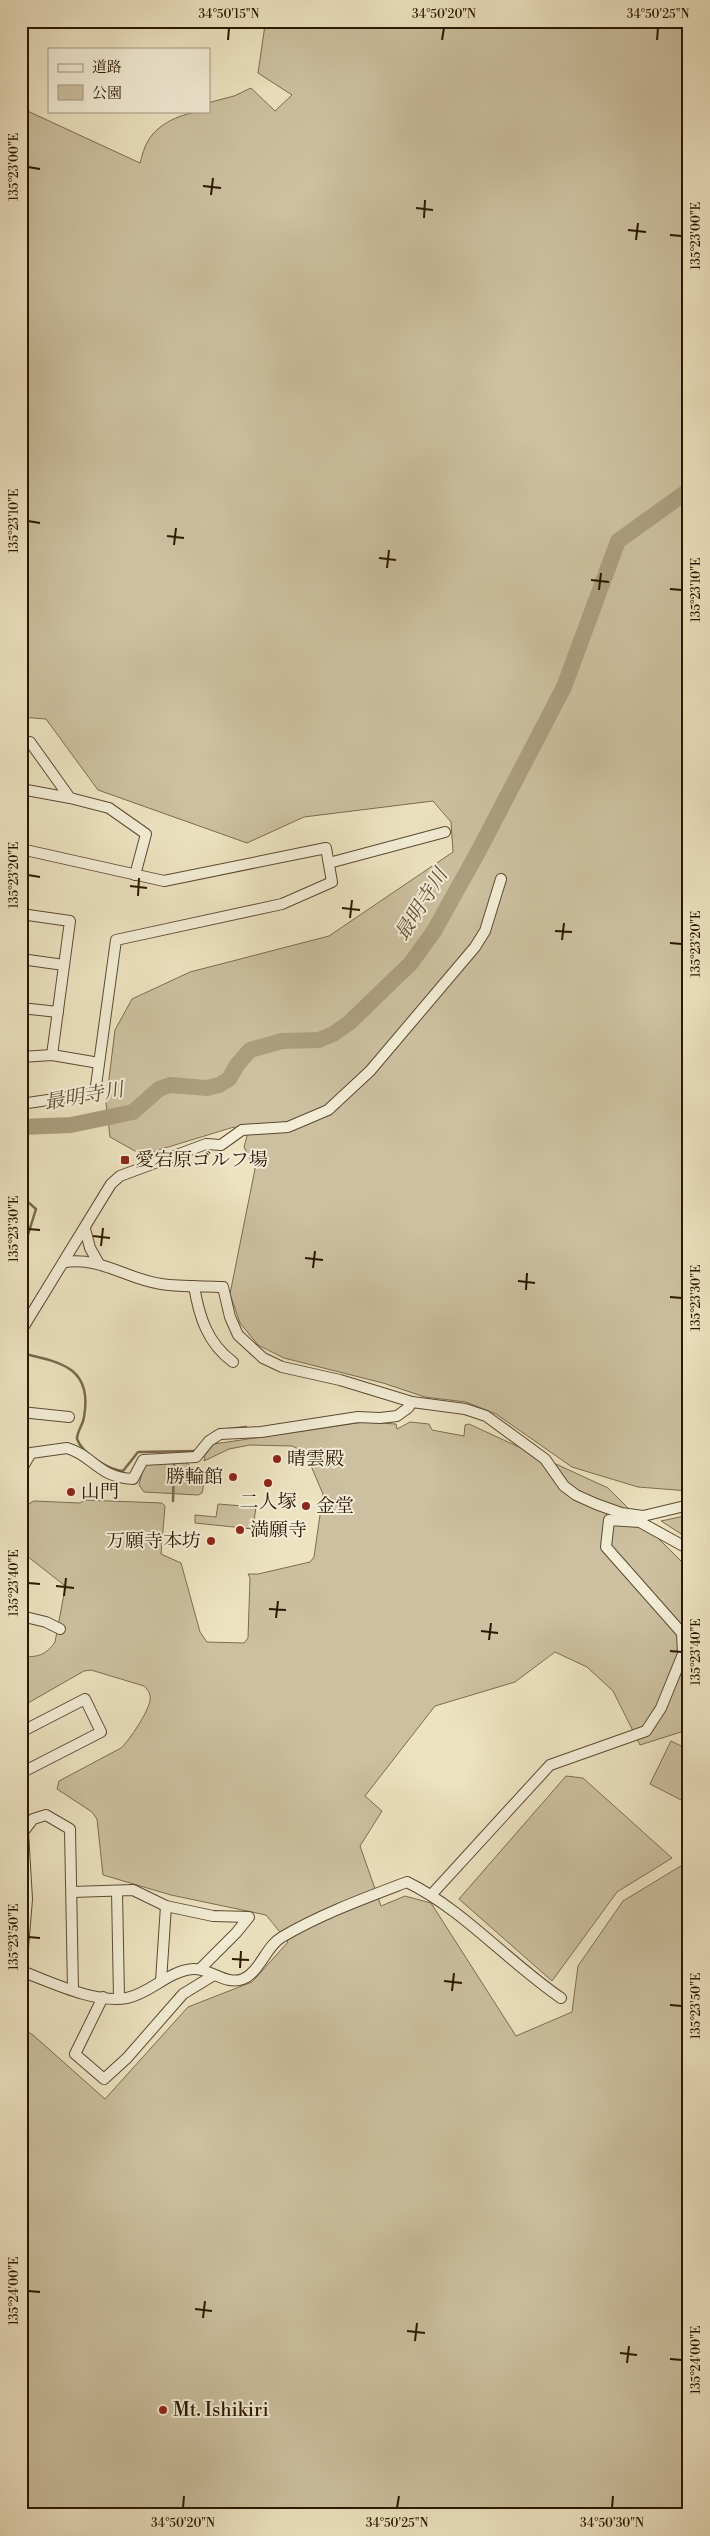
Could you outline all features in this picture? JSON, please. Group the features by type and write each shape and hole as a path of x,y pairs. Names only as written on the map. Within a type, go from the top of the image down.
{"street":[{"path":"21,743 30,742 70,798"},
{"path":"21,789 70,798 109,808 146,834 135,875"},
{"path":"329,863 445,832"},
{"path":"21,850 164,881 326,848 332,882 282,904 116,940 95,1094 21,1104"},
{"path":"21,1331 111,1184 120,1176 206,1144 221,1145 242,1130 288,1127 328,1110 370,1071 475,947 485,931 501,879"},
{"path":"21,914 70,920 52,1055"},
{"path":"21,959 64,965"},
{"path":"21,1008 58,1012"},
{"path":"21,1058 52,1055 99,1064"},
{"path":"85,1229 90,1248 98,1262"},
{"path":"65,1262 82,1260 98,1262 125,1274 161,1284 223,1287 230,1317 238,1335 263,1358 282,1367 348,1382 412,1402 466,1409 486,1416 545,1459 564,1486 576,1495 621,1513 643,1516 689,1505"},
{"path":"194,1286 197,1308 214,1345 233,1362"},
{"path":"21,1470 32,1453 67,1448 101,1471 118,1478 132,1480 143,1460 196,1457 209,1441 220,1434 261,1432 358,1417 380,1418 397,1416 408,1408 412,1402"},
{"path":"21,1412 69,1417"},
{"path":"432,1894 550,1765 646,1731 661,1708 683,1654 682,1633 606,1547 609,1520 640,1522 688,1548"},
{"path":"21,1616 46,1622 60,1629"},
{"path":"21,1732 85,1699 101,1732 21,1774"},
{"path":"73,1990 70,1829 46,1815 33,1819 23,1832 22,1852 27,1899 21,1972 93,1997 127,1998 190,1969 200,1969 236,1981 246,1978 280,1938 361,1899 407,1882 432,1894 536,1981 560,1998"},
{"path":"72,1892 133,1890 166,1906 213,1916 249,1917 236,1933 200,1969"},
{"path":"117,1891 119,1998"},
{"path":"161,1981 166,1906"},
{"path":"103,1997 75,2054 104,2079 127,2058 183,1994 214,1975"}],"green space":[{"path":"268,21 689,21 689,1491 638,1487 572,1467 496,1414 466,1402 425,1397 383,1383 284,1358 258,1345 240,1323 230,1294 255,1169 244,1147 247,1136 234,1127 142,1155 110,1137 106,1103 115,1030 132,999 190,972 329,936 453,852 451,822 433,801 304,817 247,843 98,790 46,719 21,717 21,108 140,163 147,143 153,134 175,118 196,112 210,112 210,102 234,96 251,88 275,111 292,95 258,73 265,25"},
{"path":"364,1422 396,1424 397,1429 410,1422 429,1424 432,1430 464,1436 465,1425 469,1424 608,1488 689,1571 689,1737 681,1732 640,1745 613,1691 587,1667 555,1652 515,1682 435,1706 365,1796 382,1811 360,1846 381,1906 405,1896 431,1903 516,2036 572,2012 578,1966 623,1901 689,1861 689,2515 21,2515 21,2028 33,2035 105,2099 188,2007 252,1982 288,1942 266,1915 171,1895 103,1875 97,1819 92,1812 57,1789 59,1781 121,1748 142,1718 149,1705 150,1696 144,1686 91,1670 84,1671 21,1707 21,1656 41,1655 55,1642 65,1589 64,1585 27,1556 24,1551 27,1507 34,1501 80,1503 84,1500 162,1503 165,1506 161,1554 181,1563 200,1632 207,1642 244,1643 248,1638 250,1578 248,1574 258,1574 310,1562 314,1557 323,1494 305,1452 292,1446 250,1445 229,1449 204,1461 205,1455 214,1444"},
{"path":"184,1462 200,1474 203,1482 202,1493 198,1495 144,1492 139,1485 144,1464"},
{"path":"218,1504 256,1507 253,1529 195,1523 195,1515 216,1517"},
{"path":"689,1515 689,1539 661,1521"},
{"path":"671,1741 689,1750 689,1804 650,1784"},
{"path":"566,1776 583,1778 672,1858 617,1892 552,1981 459,1899"}],"waterway":[{"name":"最明寺川","path":"21,1127 71,1125 133,1112 159,1089 170,1085 207,1088 219,1085 229,1079 237,1065 250,1050 282,1041 319,1040 333,1034 349,1023 411,963 434,931 478,852 564,687 618,541 689,490"},
{"path":"21,1196 36,1209 21,1257"},
{"path":"21,1353 60,1364 78,1377 83,1387 85,1400 83,1420 77,1439 84,1450 110,1468 123,1471 138,1452 196,1451"},
{"path":"220,1430 246,1427"},
{"path":"173,1501 174,1465"}],"place":[{"name":"愛宕原ゴルフ場","path":"125,1160"},
{"name":"晴雲殿","path":"277,1459"},
{"name":"勝輪館","path":"233,1477"},
{"name":"二人塚","path":"268,1483"},
{"name":"山門","path":"71,1492"},
{"name":"金堂","path":"306,1506"},
{"name":"満願寺","path":"240,1530"},
{"name":"万願寺本坊","path":"211,1541"},
{"name":"Mt. Ishikiri","path":"163,2410"}]}
